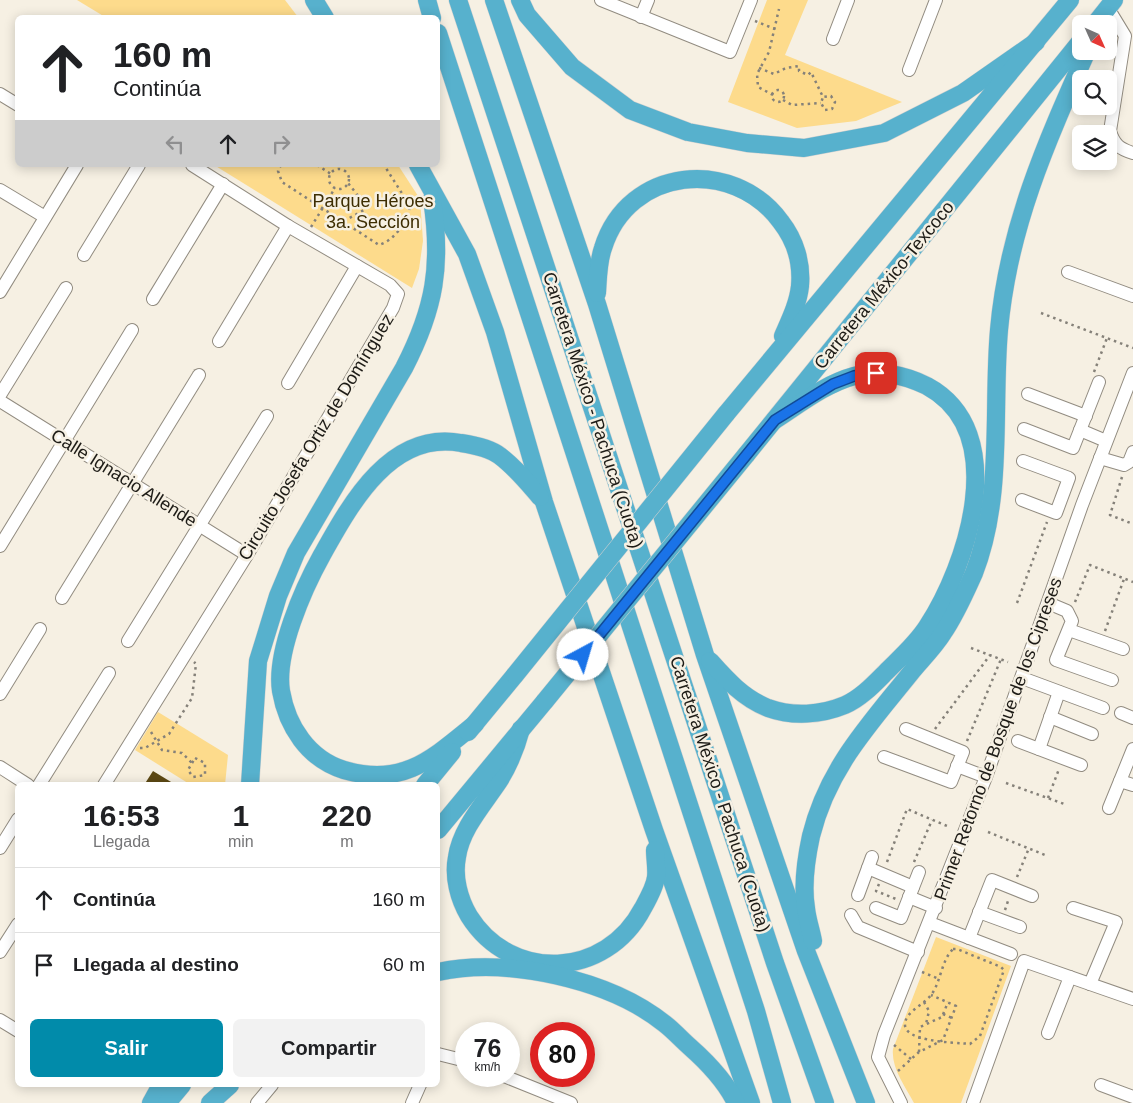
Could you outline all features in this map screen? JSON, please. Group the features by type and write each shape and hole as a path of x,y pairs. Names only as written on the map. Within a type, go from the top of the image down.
{"highway":[{"path":"314,0 323,15"},
{"path":"427,0 431,15"},
{"name":"Carretera México - Pachuca (Cuota)","path":"458,0 775,963 825,1103"},
{"path":"494,0 597,304 705,654 806,950 866,1103"},
{"path":"520,0 527,15 572,67 630,110 688,132 747,143 804,148 884,133 963,93 1036,42"},
{"path":"427,782 774,355 1070,0"},
{"name":"Carretera México - Pachuca (Cuota)","path":"440,39 756,1011 782,1103"},
{"name":"Carretera México-Texcoco","path":"440,828 775,420 1072,52"},
{"path":"824,992 806,908 804,878 816,820 822,799 839,766 871,722 943,634 961,602 974,571 984,541 990,514 999,331 1005,283 1014,241 1038,162 1083,60"},
{"path":"419,167 467,254 495,332 544,502 654,830 751,1103"},
{"path":"597,304 599,264 603,247 610,230 634,201 649,191 670,182 695,178 733,184 751,193 767,205 786,228 797,253 800,278 797,304 774,355"},
{"path":"250,782 258,661 278,596 296,553 404,368 419,339 428,314 437,259 436,228 429,183"},
{"path":"705,654 736,688 753,701 769,708 804,714 833,709 847,704 872,687 926,628 961,561 975,492 972,449 957,415 932,389 897,375 876,373 854,376 833,384 775,420"},
{"path":"475,724 433,759 406,771 383,776 360,774 335,767 316,755 298,737 288,716 281,690 282,671 292,620 310,576 353,502 376,474 399,454 422,444 450,441 476,445 499,455 517,470 544,502"},
{"path":"522,729 507,768 476,814 462,839 457,857 456,874 464,907 489,940 507,953 527,961 546,964 564,964 586,959 604,950 622,937 637,920 648,898 656,877 654,830"},
{"path":"440,972 460,968 520,969 566,977 615,994 664,1023 708,1063 736,1103"},
{"path":"151,1103 160,1087"},
{"path":"167,1103 180,1087"},
{"path":"208,1103 220,1087"},
{"path":"208,1103 228,1087"}],"street":[{"path":"601,0 730,52 751,0"},
{"path":"641,17 648,0"},
{"path":"833,39 848,0"},
{"path":"908,70 936,0"},
{"path":"1104,14 1125,36 1110,132 1113,141 1121,149 1133,153"},
{"path":"0,94 15,103"},
{"path":"1,287 76,167"},
{"path":"84,255 138,167"},
{"name":"Circuito Josefa Ortiz de Domínguez","path":"106,782 247,555 393,308 398,294 390,285 288,226 195,167"},
{"path":"153,300 223,184"},
{"path":"0,190 46,217"},
{"path":"219,341 288,226"},
{"path":"288,383 357,266"},
{"path":"1068,272 1133,296"},
{"path":"0,395 66,288"},
{"path":"0,546 132,330"},
{"name":"Primer Retorno de Bosque de los Cipreses","path":"901,1103 878,1057 884,1035 936,908 986,777 1082,505 1133,372"},
{"path":"62,598 199,375"},
{"path":"1024,429 1073,448 1099,382"},
{"path":"1028,394 1086,416"},
{"name":"Calle Ignacio Allende","path":"0,401 247,555"},
{"path":"128,641 267,416"},
{"path":"1080,430 1106,441"},
{"path":"1100,458 1124,465 1131,457"},
{"path":"1022,500 1056,513 1069,478 1023,461"},
{"path":"1063,496 1082,505"},
{"path":"1048,603 1070,615 1072,621 1056,660 1112,680"},
{"path":"0,694 40,629"},
{"path":"1069,630 1123,649"},
{"path":"41,782 109,673"},
{"path":"1022,678 1103,708"},
{"path":"1039,749 1059,692"},
{"path":"1050,717 1092,734"},
{"path":"884,757 951,782 963,752 906,729"},
{"path":"1018,741 1081,765"},
{"path":"1110,808 1133,749"},
{"path":"957,766 986,777"},
{"path":"0,767 23,782"},
{"path":"1120,781 1133,786"},
{"path":"0,848 15,824"},
{"path":"858,896 870,862 882,874 908,893 936,908"},
{"path":"876,908 901,918 908,893 919,872"},
{"path":"969,938 992,880 1032,896"},
{"path":"1073,908 1116,922 1090,984"},
{"path":"979,912 1020,927"},
{"path":"851,915 858,927 918,952"},
{"path":"930,923 1011,954"},
{"path":"0,952 14,937"},
{"path":"973,1103 1024,961 1133,999"},
{"path":"1048,1033 1070,977"},
{"path":"0,1020 15,1029"},
{"path":"440,1054 455,1058"},
{"path":"520,1082 571,1103"},
{"path":"1101,1085 1133,1097"},
{"path":"257,1103 270,1087"},
{"path":"412,1103 419,1087"}],"path":[{"path":"780,9 769,44 769,52 757,74 758,87 772,95 771,98 775,102 782,102 783,100"},
{"path":"744,17 775,29"},
{"path":"759,68 774,74 786,68 799,66 799,71 808,74 811,72 823,97 821,104 825,110 832,109 835,102 831,96 823,97"},
{"path":"772,95 776,90 781,90 785,96 783,100"},
{"path":"783,100 792,105 821,104"},
{"path":"280,167 278,171 282,182 379,245 392,238 408,216 410,206 385,167"},
{"path":"320,167 331,174"},
{"path":"343,222 364,210 363,202 348,182 347,174 342,170 336,170 331,174 330,181 335,188 342,189 348,182"},
{"path":"306,235 335,188"},
{"path":"1041,313 1133,348"},
{"path":"1094,396 1089,386 1107,338"},
{"path":"1131,457 1110,514 1133,524"},
{"path":"1017,603 1051,512"},
{"path":"1070,615 1090,565 1133,582"},
{"path":"1101,641 1124,579"},
{"path":"971,648 1008,662"},
{"path":"928,738 990,655"},
{"path":"127,748 145,748 169,734 192,698 196,664 184,656"},
{"path":"963,752 1001,659"},
{"path":"144,720 162,750 182,753 192,764"},
{"path":"195,758 205,762 205,776 193,777 188,770 192,764 195,758"},
{"path":"1048,798 1064,758"},
{"path":"1006,782 1067,806"},
{"path":"932,820 908,893 876,891 907,809 947,826"},
{"path":"988,832 1045,854"},
{"path":"953,949 992,963 1004,970 980,1036 975,1042 970,1044 920,1038 910,1034 905,1025 908,1016 932,995 939,979 953,949"},
{"path":"911,968 939,979"},
{"path":"889,1079 920,1052 943,1040 956,1006 932,995"},
{"path":"924,1002 929,1011 925,1025"},
{"path":"920,1052 920,1027 942,1017 948,1002"},
{"path":"943,1014 952,1018"},
{"path":"884,1035 911,1060"}],"green space":[{"path":"77,0 285,0 296,15 102,15"},
{"path":"767,0 808,0 785,55 902,102 856,121 797,128 728,102"},
{"name":"Parque Héroes 3a. Sección","path":"217,167 399,167 420,199 423,241 419,269 412,288"},
{"path":"158,712 228,755 225,782 186,782 135,750"},
{"path":"936,937 1011,966 961,1103 914,1103 899,1077 894,1063 893,1049"}],"building":[{"path":"153,771 171,782 146,782"}],"route":[{"path":"583,655 775,420 833,384 854,376 876,373"}]}
